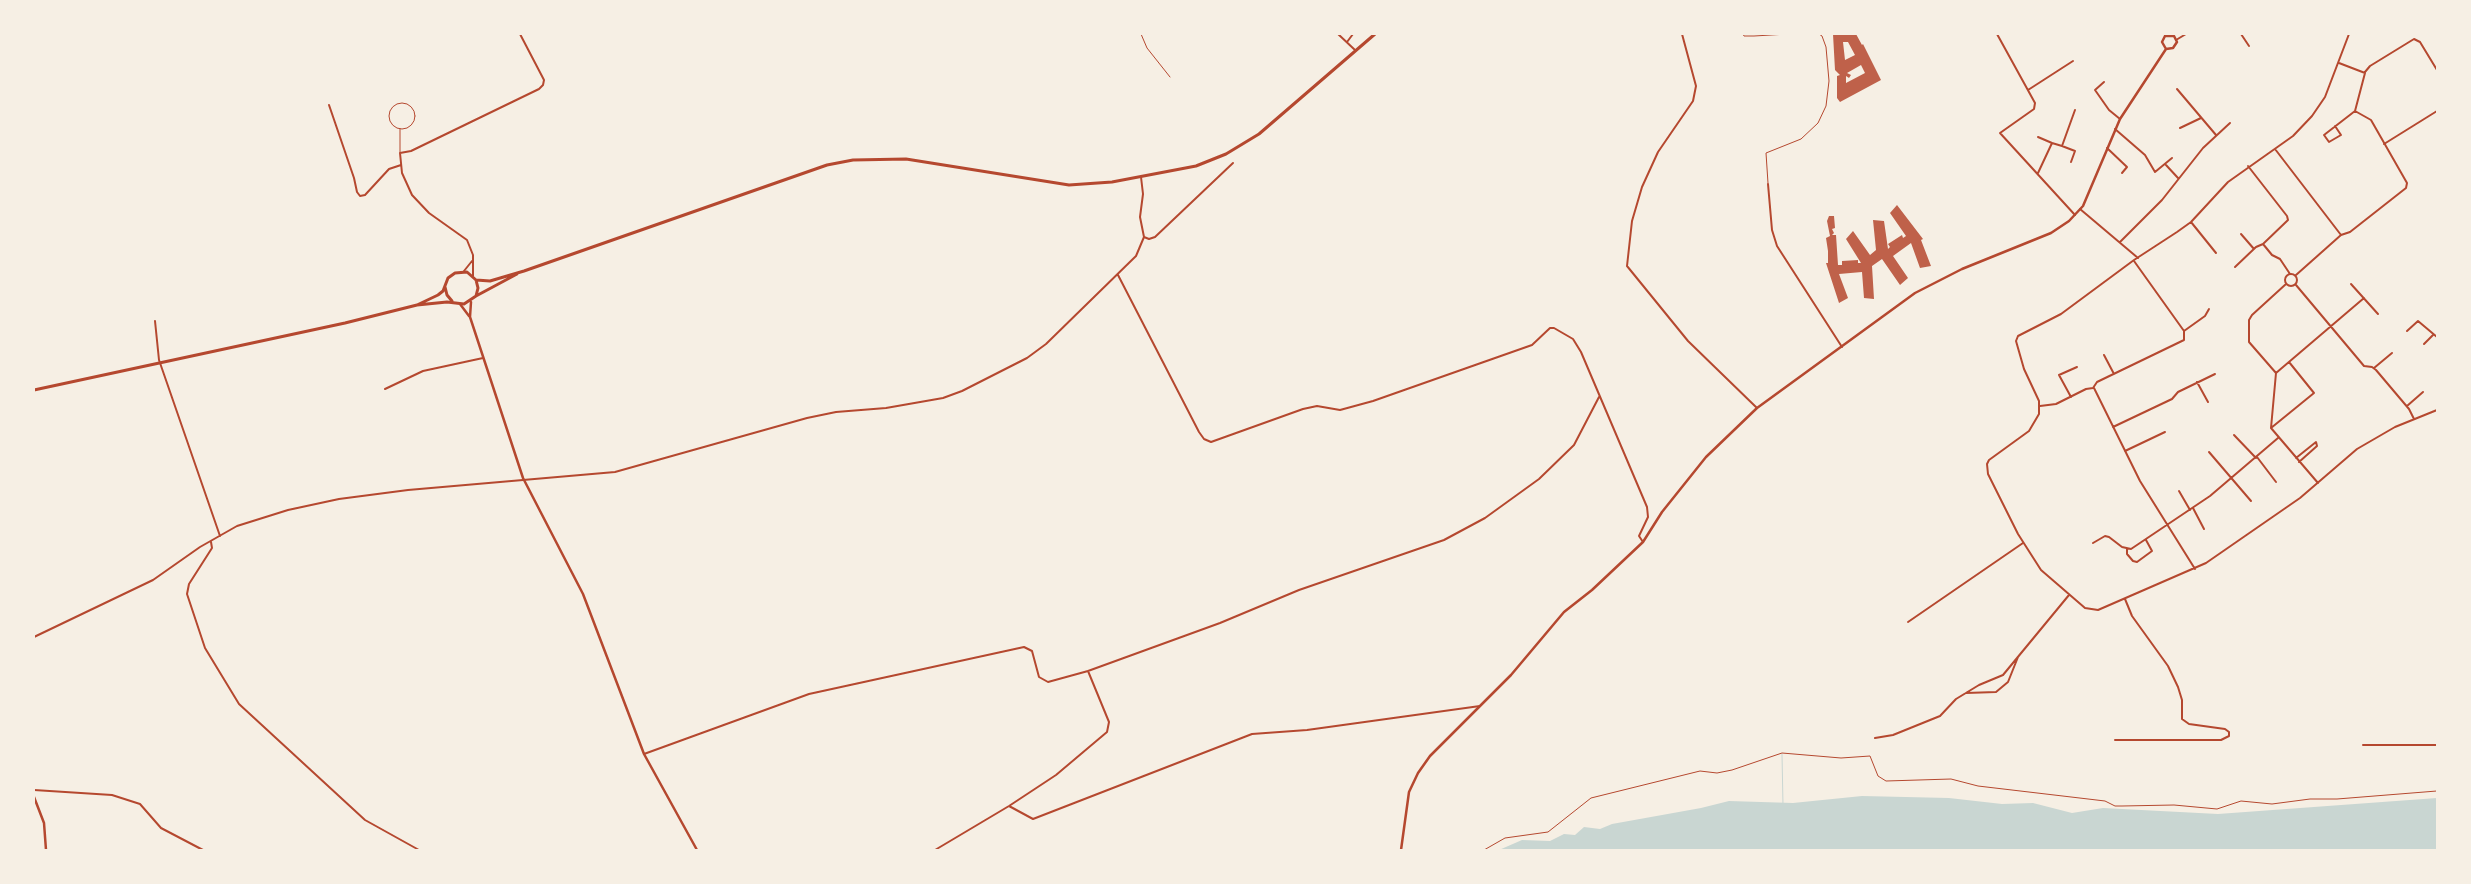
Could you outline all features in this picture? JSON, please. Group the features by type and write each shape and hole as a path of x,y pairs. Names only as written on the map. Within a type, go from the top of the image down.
{"main road":[{"path":"476,280 490,281 524,271 827,165 853,160 906,159 1069,185 1098,184 1196,166 1245,144 1277,120 1375,34"},
{"path":"417,305 438,295 445,287 451,275 463,271 473,276 476,280 478,288 476,296"},
{"path":"34,390 417,305 470,302 476,296 524,271"},
{"path":"445,287 447,295 452,302"}],"street":[{"path":"473,276 471,247 467,240 429,213 412,196 405,182 400,153 411,151 539,90 544,80 520,34"},
{"path":"1338,34 1355,50"},
{"path":"1347,42 1353,34"},
{"path":"1682,34 1696,86 1693,101 1658,152 1642,187 1632,221 1627,266 1688,341 1757,408"},
{"path":"1997,34 2035,103 2034,109 2000,133 2075,215"},
{"path":"2176,40 2186,34"},
{"path":"2241,34 2249,46"},
{"path":"2349,34 2325,97 2312,116 2293,136 2248,166 2228,182 2190,222 2134,260 2067,310 2016,338 2024,369 2038,395 2040,406 2036,422 2029,431 1994,456 1987,464 1988,474 2023,543 2041,570 2069,595 2090,610 2098,610 2195,569 2270,520 2318,484 2357,449 2414,419 2437,410"},
{"path":"1401,850 1409,792 1418,772 1430,756 1511,676 1564,612 1592,590 1643,542 1662,512 1706,457 1757,408 1926,286 1962,269 2051,233 2075,215 2080,209 2120,119 2166,49 2175,47 2176,40 2172,35 2165,35 2162,42 2166,49"},
{"path":"2335,126 2341,135 2329,142 2324,135 2335,126 2355,111 2364,73 2370,66 2414,39 2420,42 2437,70"},
{"path":"2028,90 2072,61"},
{"path":"2339,63 2364,73"},
{"path":"2104,82 2095,90 2110,110 2120,119"},
{"path":"2177,89 2216,135"},
{"path":"329,105 357,192 360,196 365,195 389,169 401,165"},
{"path":"2062,146 2075,110"},
{"path":"2296,275 2341,235 2350,232 2407,186 2368,118 2355,111"},
{"path":"2384,144 2437,111"},
{"path":"2180,128 2201,118"},
{"path":"2120,242 2162,200 2216,135 2230,123"},
{"path":"2115,129 2145,155 2155,172 2166,165 2172,158"},
{"path":"2038,137 2074,151 2071,162"},
{"path":"2038,173 2052,143"},
{"path":"2107,148 2127,167 2122,173"},
{"path":"2275,149 2341,235"},
{"path":"1144,238 1155,237 1233,162"},
{"path":"2166,165 2179,179"},
{"path":"2235,266 2254,249 2263,244 2288,220 2287,216 2248,166"},
{"path":"34,637 153,580 200,547 236,526 288,510 339,499 615,472 808,418 943,398 962,391 1046,344 1136,256 1144,238 1140,217 1143,194 1141,177"},
{"path":"1768,184 1772,230 1776,246 1842,348"},
{"path":"2080,209 2138,258"},
{"path":"2190,222 2216,253"},
{"path":"2241,234 2254,249"},
{"path":"2263,244 2272,255 2280,259 2290,274 2296,275"},
{"path":"2040,406 2056,404 2086,389 2093,388 2097,382 2184,340 2184,331 2134,260"},
{"path":"463,271 472,261"},
{"path":"2286,284 2285,278 2290,274"},
{"path":"1118,275 1199,432 1204,439 1212,442 1317,406 1340,410 1374,401 1532,345 1550,328 1554,328 1574,339 1647,507 1648,517 1639,536 1643,542"},
{"path":"2296,275 2298,279 2296,285"},
{"path":"2286,284 2296,285"},
{"path":"2276,374 2249,342 2249,320 2252,314 2286,284"},
{"path":"2351,284 2378,314"},
{"path":"2296,285 2364,366 2374,368 2407,406 2414,419"},
{"path":"2318,484 2271,428 2276,374 2364,298"},
{"path":"470,302 470,317 524,480 583,594 644,754 697,850"},
{"path":"460,304 470,317"},
{"path":"2184,331 2205,316 2209,309"},
{"path":"155,321 160,362 220,536"},
{"path":"2407,331 2418,321 2437,337"},
{"path":"2424,344 2434,334"},
{"path":"2104,354 2114,374"},
{"path":"2374,368 2392,354"},
{"path":"384,389 423,371 483,358"},
{"path":"2271,428 2314,392 2289,362"},
{"path":"2070,397 2059,375 2076,366"},
{"path":"2114,427 2172,399 2178,392 2215,374"},
{"path":"2197,382 2208,402"},
{"path":"2093,388 2145,490 2195,569"},
{"path":"2407,406 2423,392"},
{"path":"644,754 809,694 1024,647 1032,651 1042,680 1048,682 1088,671 1220,623 1299,590 1464,531 1518,495 1574,444 1599,397"},
{"path":"2125,451 2165,432"},
{"path":"2234,435 2276,482"},
{"path":"2127,549 2145,540 2191,509 2231,479 2278,438"},
{"path":"2296,458 2315,442 2318,444 2299,462"},
{"path":"2209,452 2251,501"},
{"path":"2179,491 2204,529"},
{"path":"2093,542 2105,536 2109,537 2127,549 2127,554 2133,561 2137,562 2152,551 2145,540"},
{"path":"211,542 212,548 189,584 187,594 205,648 239,704 365,820 418,850"},
{"path":"1908,622 2023,543"},
{"path":"1875,738 1893,735 1940,716 1956,699 2003,676 2069,595"},
{"path":"2115,740 2222,740 2229,736 2225,729 2189,724 2182,719 2181,696 2171,672 2132,616 2125,598"},
{"path":"1966,693 1996,692 2008,682 2018,656"},
{"path":"935,850 1009,806 1056,774 1107,732 1108,722 1088,671"},
{"path":"1009,806 1033,819 1252,734 1307,730 1442,709 1482,705"},
{"path":"2363,745 2437,745"},
{"path":"34,790 112,795 140,804 161,828 203,850"},
{"path":"34,797 44,823 46,850"}],"lane":[{"path":"1141,34 1147,48 1170,77"},
{"path":"1744,35 1788,34"},
{"path":"1768,184 1766,153 1801,139 1818,123 1826,106 1829,81 1826,47 1822,36 1819,34"},
{"path":"406,104 414,111 415,119 411,126 400,129 392,125 390,113 394,105 406,104"},
{"path":"400,129 400,153"}],"path":[{"path":"1484,850 1505,838 1548,832 1590,798 1700,771 1717,772 1732,770 1773,754 1792,753 1841,758 1870,756 1879,778 1886,781 1951,779 1978,786 2106,801 2115,806 2174,804 2217,809 2241,801 2272,804 2310,799 2337,799 2437,791"}],"shaded area":[{"path":"1862,796 1949,798 2002,804 2033,803 2072,813 2103,808 2218,814 2437,798 2437,850 1499,850 1522,840 1550,841 1564,834 1575,835 1584,827 1600,829 1612,824 1729,801 1793,803"}],"building":[{"path":"1833,34 1856,34 1881,80 1840,102 1837,98 1837,76 1840,75 1835,70","holes":["1843,42 1848,42 1855,55 1845,60","1861,65 1865,73 1846,83 1846,76 1849,78 1851,75 1847,73"]},
{"path":"1897,205 1923,239 1921,240 1931,266 1920,268 1911,243 1893,256 1908,278 1900,285 1882,259 1872,266 1874,299 1864,298 1862,272 1839,274 1848,298 1839,303 1826,263 1828,263 1828,251 1826,238 1830,236 1827,221 1829,216 1834,216 1835,228 1832,229 1834,233 1832,235 1836,235 1838,265 1842,265 1842,261 1858,260 1858,263 1861,263 1846,239 1853,231 1870,255 1876,250 1873,220 1884,221 1888,249 1890,247 1888,244 1902,235 1903,238 1906,236 1890,213"}],"waterway":[{"path":"1782,754 1783,805"}]}
